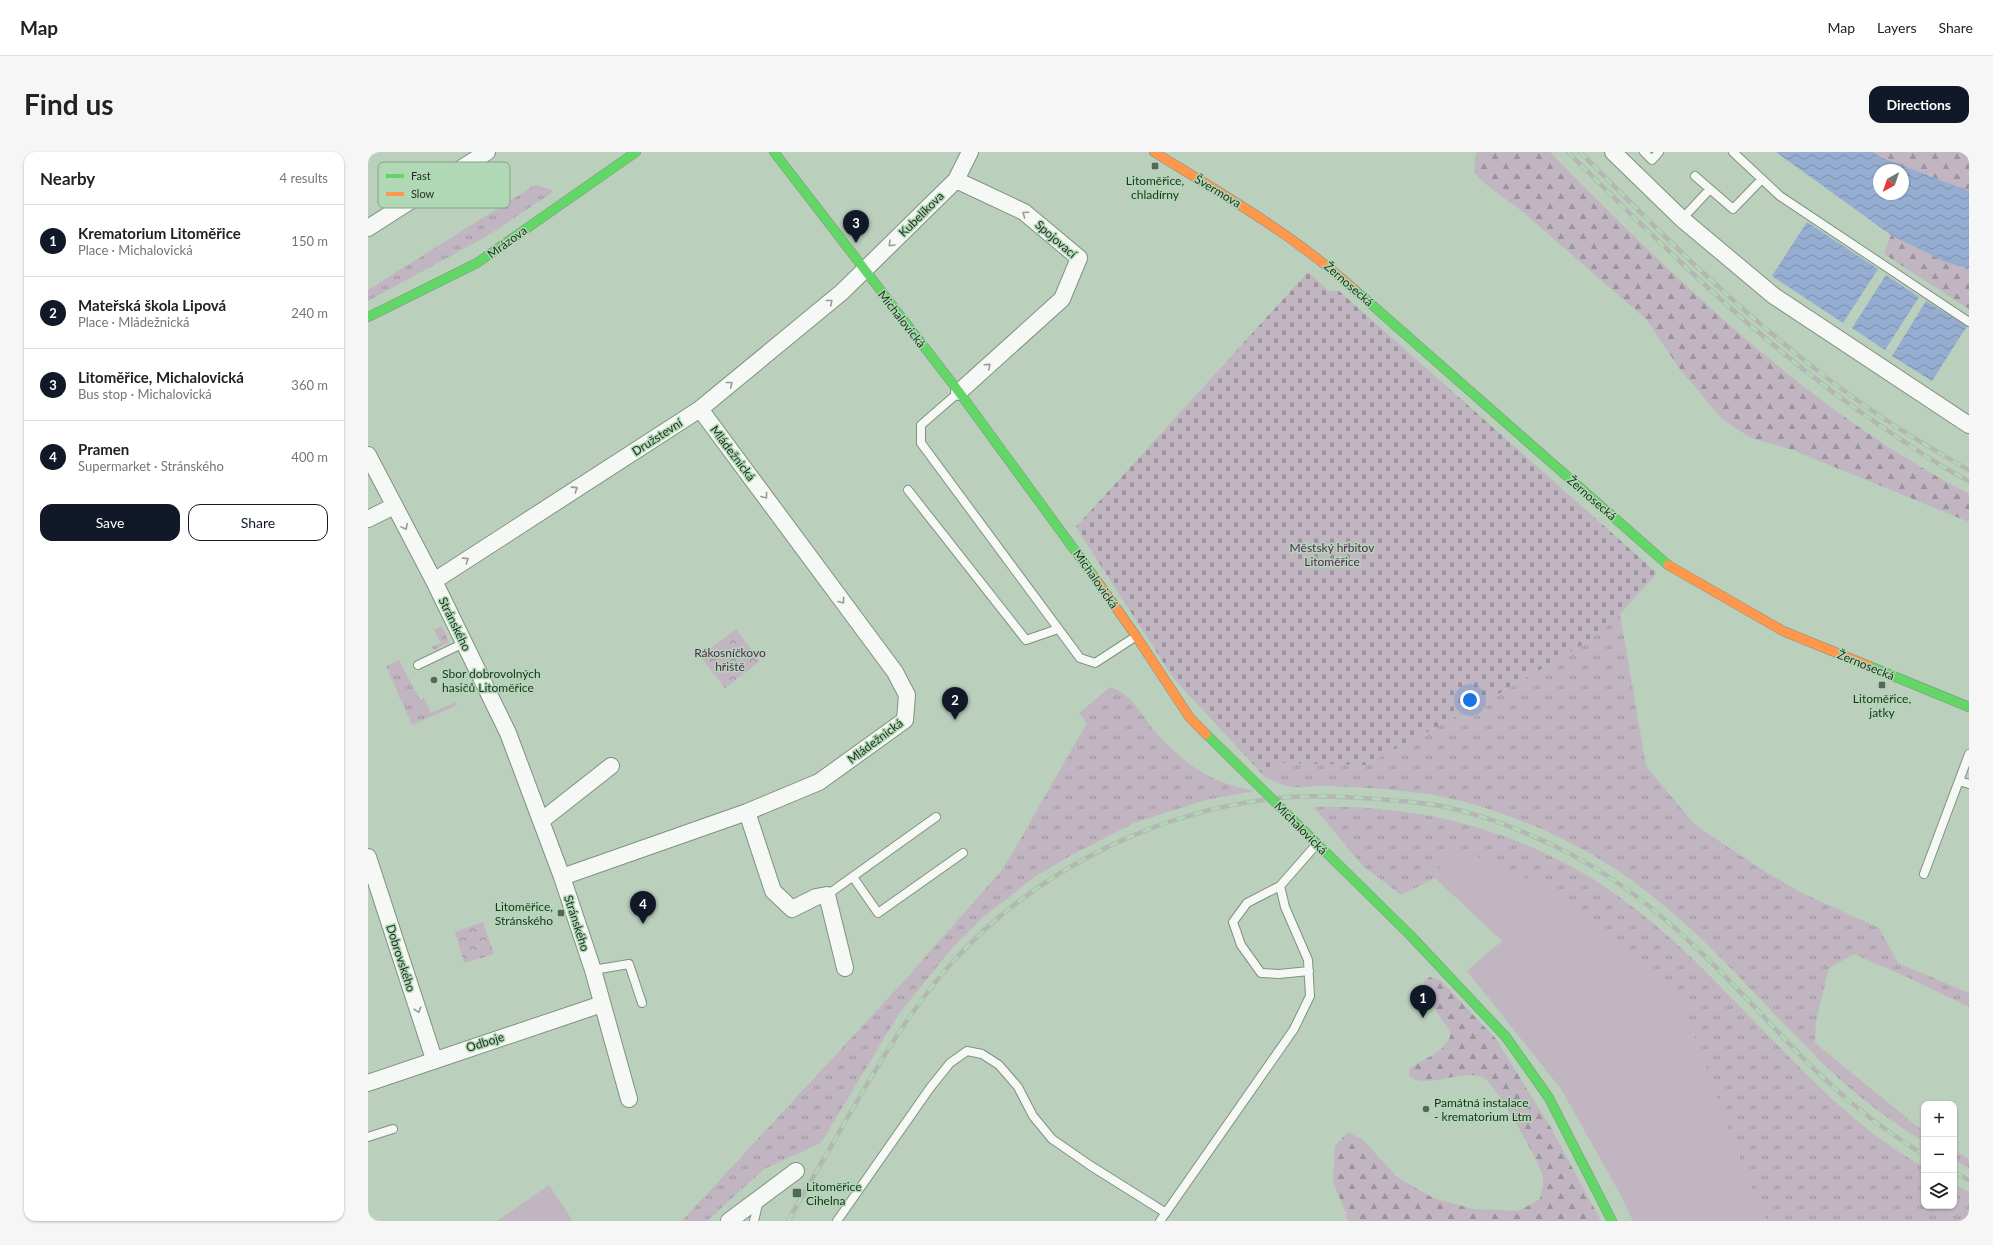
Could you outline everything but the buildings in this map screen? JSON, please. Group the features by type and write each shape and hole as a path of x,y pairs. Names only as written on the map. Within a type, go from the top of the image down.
{"street":[{"path":"471,162 487,152"},
{"name":"Mrázova","path":"368,317 477,264 636,152"},
{"name":"Michalovická","path":"774,152 864,271 959,392 1070,543 1136,636 1190,718 1450,976 1506,1037 1549,1098 1612,1221"},
{"name":"Kubelíkova","path":"864,271 956,180 970,152"},
{"name":"Švermova","path":"1154,152 1261,217"},
{"path":"1613,152 1682,218 1774,296 1969,425"},
{"name":"Spojovací","path":"956,180 1024,212 1079,258 1062,299 959,392"},
{"path":"368,228 399,208"},
{"name":"Žernosecká","path":"1261,217 1325,263 1671,568 1782,631 1969,707"},
{"name":"Družstevní","path":"434,581 700,409 842,292 864,271"},
{"name":"Mládežnická","path":"562,877 747,812 819,782 905,720 907,696 895,672 700,409"},
{"name":"Stránského","path":"368,455 434,581 508,733 562,877 593,970 629,1099"},
{"path":"368,519 394,506"},
{"path":"541,820 612,766"},
{"path":"747,812 773,891 792,909 816,897 827,895 845,968"},
{"name":"Dobrovského","path":"368,857 372,880 434,1059"},
{"name":"Odboje","path":"368,1082 602,1004"},
{"path":"729,1221 796,1171"}],"lane":[{"path":"1644,152 1652,160 1659,152"},
{"path":"1733,152 1780,196 1969,322"},
{"path":"1695,176 1733,209 1762,179"},
{"path":"1682,218 1710,189"},
{"path":"959,392 921,425 921,443 1080,658 1095,662 1136,636"},
{"path":"908,490 1026,640 1058,629"},
{"path":"418,665 464,643"},
{"path":"1924,874 1969,754"},
{"path":"1959,781 1969,784"},
{"path":"827,895 936,817"},
{"path":"1309,971 1279,974 1261,973 1241,945 1234,922 1247,903 1280,886 1317,844"},
{"path":"852,877 878,913 963,853"},
{"path":"1160,1221 1294,1029 1310,996 1308,960 1285,907 1280,886"},
{"path":"593,970 629,964 642,1003"},
{"path":"837,1221 930,1088 950,1063 967,1052 982,1054 999,1065 1018,1087 1033,1116 1052,1139 1091,1166 1166,1213"},
{"path":"368,1137 393,1129"},
{"path":"754,1221 759,1199"}],"green space":[{"path":"1476,152 1550,152 1646,248 1746,340 1799,383 1853,423 1910,460 1969,494 1969,522 1793,450 1751,438 1723,420 1679,368 1647,320 1523,212 1488,186 1474,173"},
{"path":"1873,152 1969,152 1969,191 1909,168 1909,164 1898,164 1880,157"},
{"path":"535,185 550,189 553,192 487,236 368,301 368,290 498,208 510,208 510,201"},
{"path":"1891,235 1943,261 1969,269 1969,309 1884,254"},
{"name":"Městský hřbitov Litoměřice","path":"1308,272 1329,291 1339,291 1657,573 1620,614 1584,644 1502,692 1365,765 1282,763 1266,778 1174,679 1076,527"},
{"path":"1620,614 1646,766 1695,825 1764,871 1804,894 1879,928 1898,963 1969,993 1969,1007 1907,977 1854,954 1829,968 1816,1021 1815,1043 1921,1130 1921,1140 1876,1109 1831,1071 1680,919 1648,892 1613,867 1576,846 1535,826 1470,803 1425,794 1374,788 1322,786 1293,787 1283,785 1266,778 1282,763 1365,765 1502,692 1584,644"},
{"path":"442,626 449,642 434,650 432,647 441,643 434,630"},
{"name":"Rákosníčkovo hřiště","path":"736,629 760,661 725,688 700,656"},
{"path":"399,660 420,700 424,698 431,713 456,702 457,705 412,725 386,666"},
{"path":"1110,687 1131,700 1156,733 1186,762 1222,782 1254,791 1205,800 1134,823 1070,856 1036,876 983,917 952,948 898,1015 821,1143 764,1169 707,1221 682,1221 904,981 1003,869 1087,723 1079,713"},
{"path":"1314,807 1355,807 1437,817 1476,827 1514,840 1552,856 1587,876 1622,899 1668,936 1712,978 1804,1072 1849,1114 1897,1151 1921,1165 1921,1209 1957,1209 1957,1186 1969,1192 1969,1221 1767,1221 1745,1173 1452,845 1435,878 1401,895 1362,865"},
{"path":"1451,845 1545,886 1683,1004 1745,1173 1767,1221 1633,1221 1618,1190 1561,1089 1467,971 1502,941 1435,878"},
{"path":"483,922 494,954 464,963 455,932"},
{"path":"1430,977 1440,980 1496,1039 1551,1128 1601,1221 1347,1221 1346,1213 1333,1182 1335,1146 1348,1132 1363,1140 1396,1176 1433,1198 1473,1209 1519,1211 1540,1199 1543,1177 1540,1169 1517,1124 1490,1083 1484,1078 1475,1075 1455,1076 1425,1081 1416,1080 1409,1076 1409,1069 1440,1050 1449,1039 1451,1033 1426,996 1424,981"},
{"path":"1957,1153 1969,1159 1969,1168 1957,1162"},
{"path":"549,1185 573,1221 497,1221"}],"water":[{"path":"1776,152 1873,152 1880,157 1898,164 1873,164 1873,200 1909,200 1909,168 1969,191 1969,269 1943,261 1891,235"},
{"path":"1807,222 1878,269 1843,323 1772,276"},
{"path":"1886,275 1919,297 1885,350 1852,328"},
{"path":"1926,301 1967,326 1932,381 1892,356"}],"railway":[{"path":"1568,152 1681,263 1759,333 1841,398 1936,463 1969,481"},
{"path":"1580,152 1681,252 1786,346 1874,412 1914,438 1969,470"},
{"path":"788,1221 872,1076 913,1012 944,972 994,921 1031,892 1070,867 1111,845 1154,827 1198,813 1243,803 1300,796 1377,799 1428,804 1457,810 1479,816 1525,833 1590,865 1651,908 1691,943 1729,980 1802,1058 1849,1101 1898,1138 1921,1153"},
{"path":"1956,1173 1969,1180"}],"traffic: fast":[{"path":"368,317 477,263 636,152"},
{"path":"774,152 959,392 1095,578"},
{"path":"1355,290 1668,565"},
{"path":"1869,666 1969,707"},
{"path":"1206,734 1262,789"},
{"path":"1262,789 1282,809"},
{"path":"1282,809 1410,935 1506,1037 1549,1098 1612,1221"}],"traffic: slow":[{"path":"1154,152 1258,216 1308,251 1355,290"},
{"path":"1668,565 1783,631 1869,666"},
{"path":"1095,578 1136,636 1190,718 1206,734"}],"place":[{"name":"Litoměřice, chladírny","path":"1155,166"},
{"name":"Litoměřice, Michalovická","path":"856,243"},
{"name":"Sbor dobrovolných hasičů Litoměřice","path":"434,680"},
{"name":"Litoměřice, jatky","path":"1882,685"},
{"name":"Mateřská škola Lipová","path":"955,720"},
{"name":"Litoměřice, Stránského","path":"561,913"},
{"name":"Pramen","path":"643,924"},
{"name":"Krematorium Litoměřice","path":"1423,1018"},
{"name":"Památná instalace - krematorium Ltm","path":"1426,1109"},
{"name":"Litoměřice Cihelna","path":"797,1193"}]}
